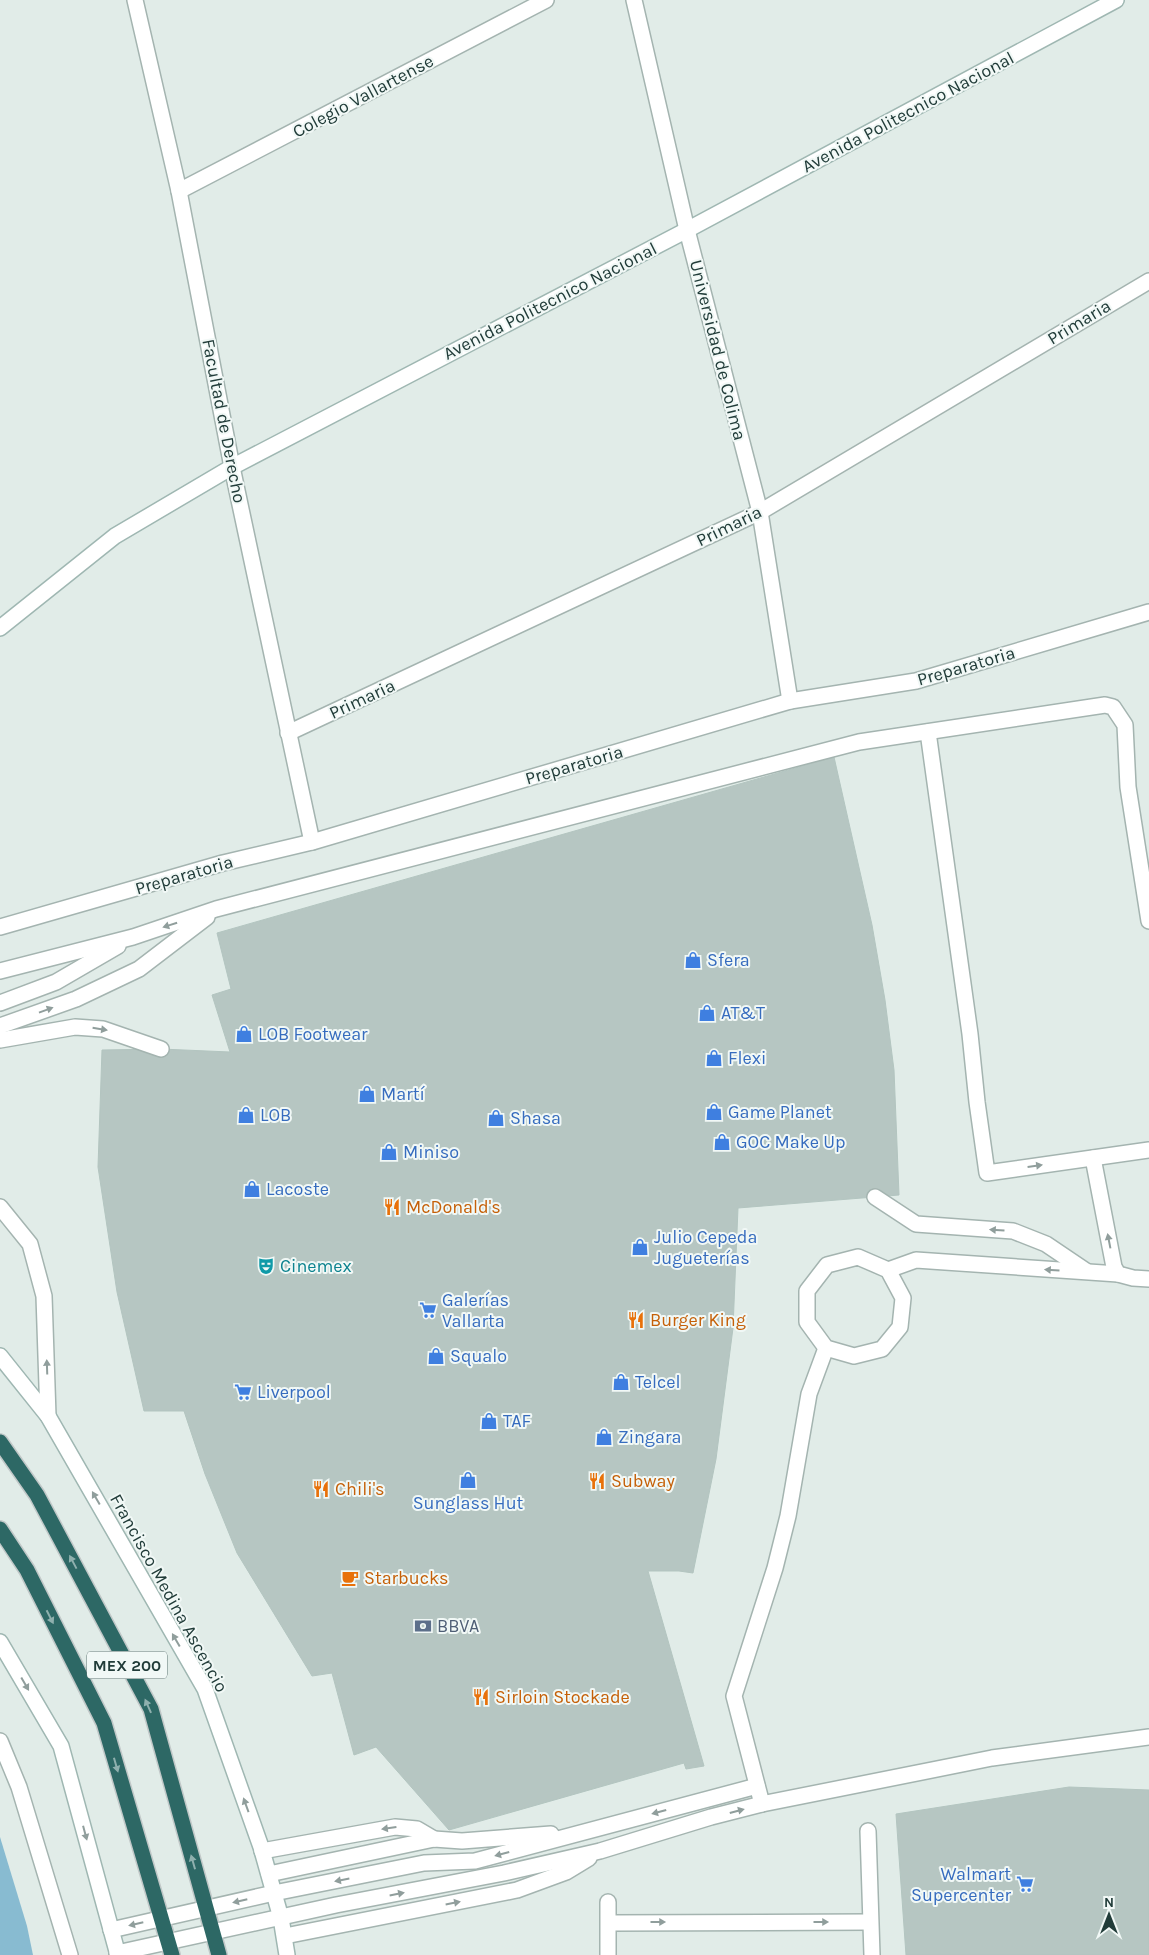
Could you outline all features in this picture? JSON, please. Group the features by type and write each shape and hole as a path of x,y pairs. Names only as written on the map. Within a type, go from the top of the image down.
{"highway":[{"name":"MEX 200","path":"0,1442 37,1495 150,1709 219,1955"},
{"name":"MEX 200","path":"0,1529 27,1570 104,1723 170,1948"}],"street":[{"name":"Facultad de Derecho","path":"135,0 179,191 232,467 312,842"},
{"name":"Colegio Vallartense","path":"179,191 546,0"},
{"name":"Universidad de Colima","path":"634,0 687,230 760,512 790,702"},
{"name":"Avenida Politecnico Nacional","path":"0,628 115,536 232,467 687,230 1116,0"},
{"name":"Primaria","path":"288,733 760,512 1149,281"},
{"name":"Preparatoria","path":"0,927 223,863 312,842 790,702 916,681 1149,612"},
{"path":"0,971 133,937 216,910 859,742 1105,705 1113,707 1125,725 1128,786 1149,921"},
{"path":"928,732 970,1034 987,1173 1149,1150"},
{"path":"0,1026 76,999 139,969 216,910"},
{"path":"0,1003 56,982 133,937"},
{"path":"0,993 56,982"},
{"path":"0,1040 75,1027 103,1029 161,1049"},
{"path":"1093,1158 1114,1267 1118,1274"},
{"path":"875,1197 916,1224 1013,1231 1046,1244 1088,1272"},
{"path":"0,1207 30,1244 44,1296 48,1416"},
{"path":"858,1257 888,1270 903,1298 900,1326 882,1349 854,1356 826,1348 807,1322 807,1291 827,1265 858,1257"},
{"path":"888,1270 916,1260 1118,1274 1133,1278 1149,1279"},
{"path":"762,1804 734,1696 776,1568 788,1516 809,1394 826,1348"},
{"name":"Francisco Medina Ascencio","path":"0,1356 48,1416 204,1689 262,1851 281,1918 287,1955"},
{"path":"0,1642 61,1746 118,1954 170,1948 213,1933 600,1851 711,1817 762,1804 992,1758 1149,1737"},
{"path":"0,1741 19,1787 70,1955"},
{"path":"111,1930 274,1893 424,1863 475,1861 757,1786"},
{"path":"262,1851 394,1827 417,1829 434,1839"},
{"path":"269,1874 434,1839 462,1842 590,1831"},
{"path":"868,1831 872,1955"},
{"path":"285,1936 517,1890 566,1872 600,1851"},
{"path":"608,1902 610,1923 608,1955"},
{"path":"610,1923 870,1922"}],"water":[{"path":"0,1837 27,1926 33,1955 0,1955"}],"building":[{"name":"Galerías Vallarta","path":"834,757 872,925 885,1000 894,1070 899,1195 738,1208 733,1328 716,1459 693,1573 648,1571 704,1766 686,1769 684,1763 449,1830 376,1747 354,1755 332,1673 312,1676 237,1553 205,1474 184,1411 144,1411 117,1292 98,1167 102,1050 161,1049 230,1052 212,995 231,989 217,933"},
{"name":"Walmart Supercenter","path":"1069,1787 1149,1790 1149,1955 906,1955 896,1814"}],"place":[{"name":"Sfera","path":"693,960"},
{"name":"AT&T","path":"707,1013"},
{"name":"LOB Footwear","path":"244,1034"},
{"name":"Flexi","path":"714,1058"},
{"name":"Martí","path":"367,1094"},
{"name":"Game Planet","path":"714,1112"},
{"name":"LOB","path":"246,1115"},
{"name":"Shasa","path":"496,1118"},
{"name":"GOC Make Up","path":"722,1142"},
{"name":"Miniso","path":"389,1152"},
{"name":"Lacoste","path":"252,1189"},
{"name":"McDonald's","path":"392,1207"},
{"name":"Julio Cepeda Jugueterías","path":"640,1247"},
{"name":"Cinemex","path":"266,1266"},
{"name":"Galerías Vallarta","path":"428,1310"},
{"name":"Burger King","path":"636,1320"},
{"name":"Squalo","path":"436,1356"},
{"name":"Telcel","path":"621,1382"},
{"name":"Liverpool","path":"243,1392"},
{"name":"TAF","path":"489,1421"},
{"name":"Zingara","path":"604,1437"},
{"name":"Sunglass Hut","path":"468,1480"},
{"name":"Subway","path":"597,1481"},
{"name":"Chili's","path":"321,1489"},
{"name":"Starbucks","path":"350,1578"},
{"name":"BBVA","path":"423,1626"},
{"name":"Sirloin Stockade","path":"481,1697"},
{"name":"Walmart Supercenter","path":"1025,1884"}]}
